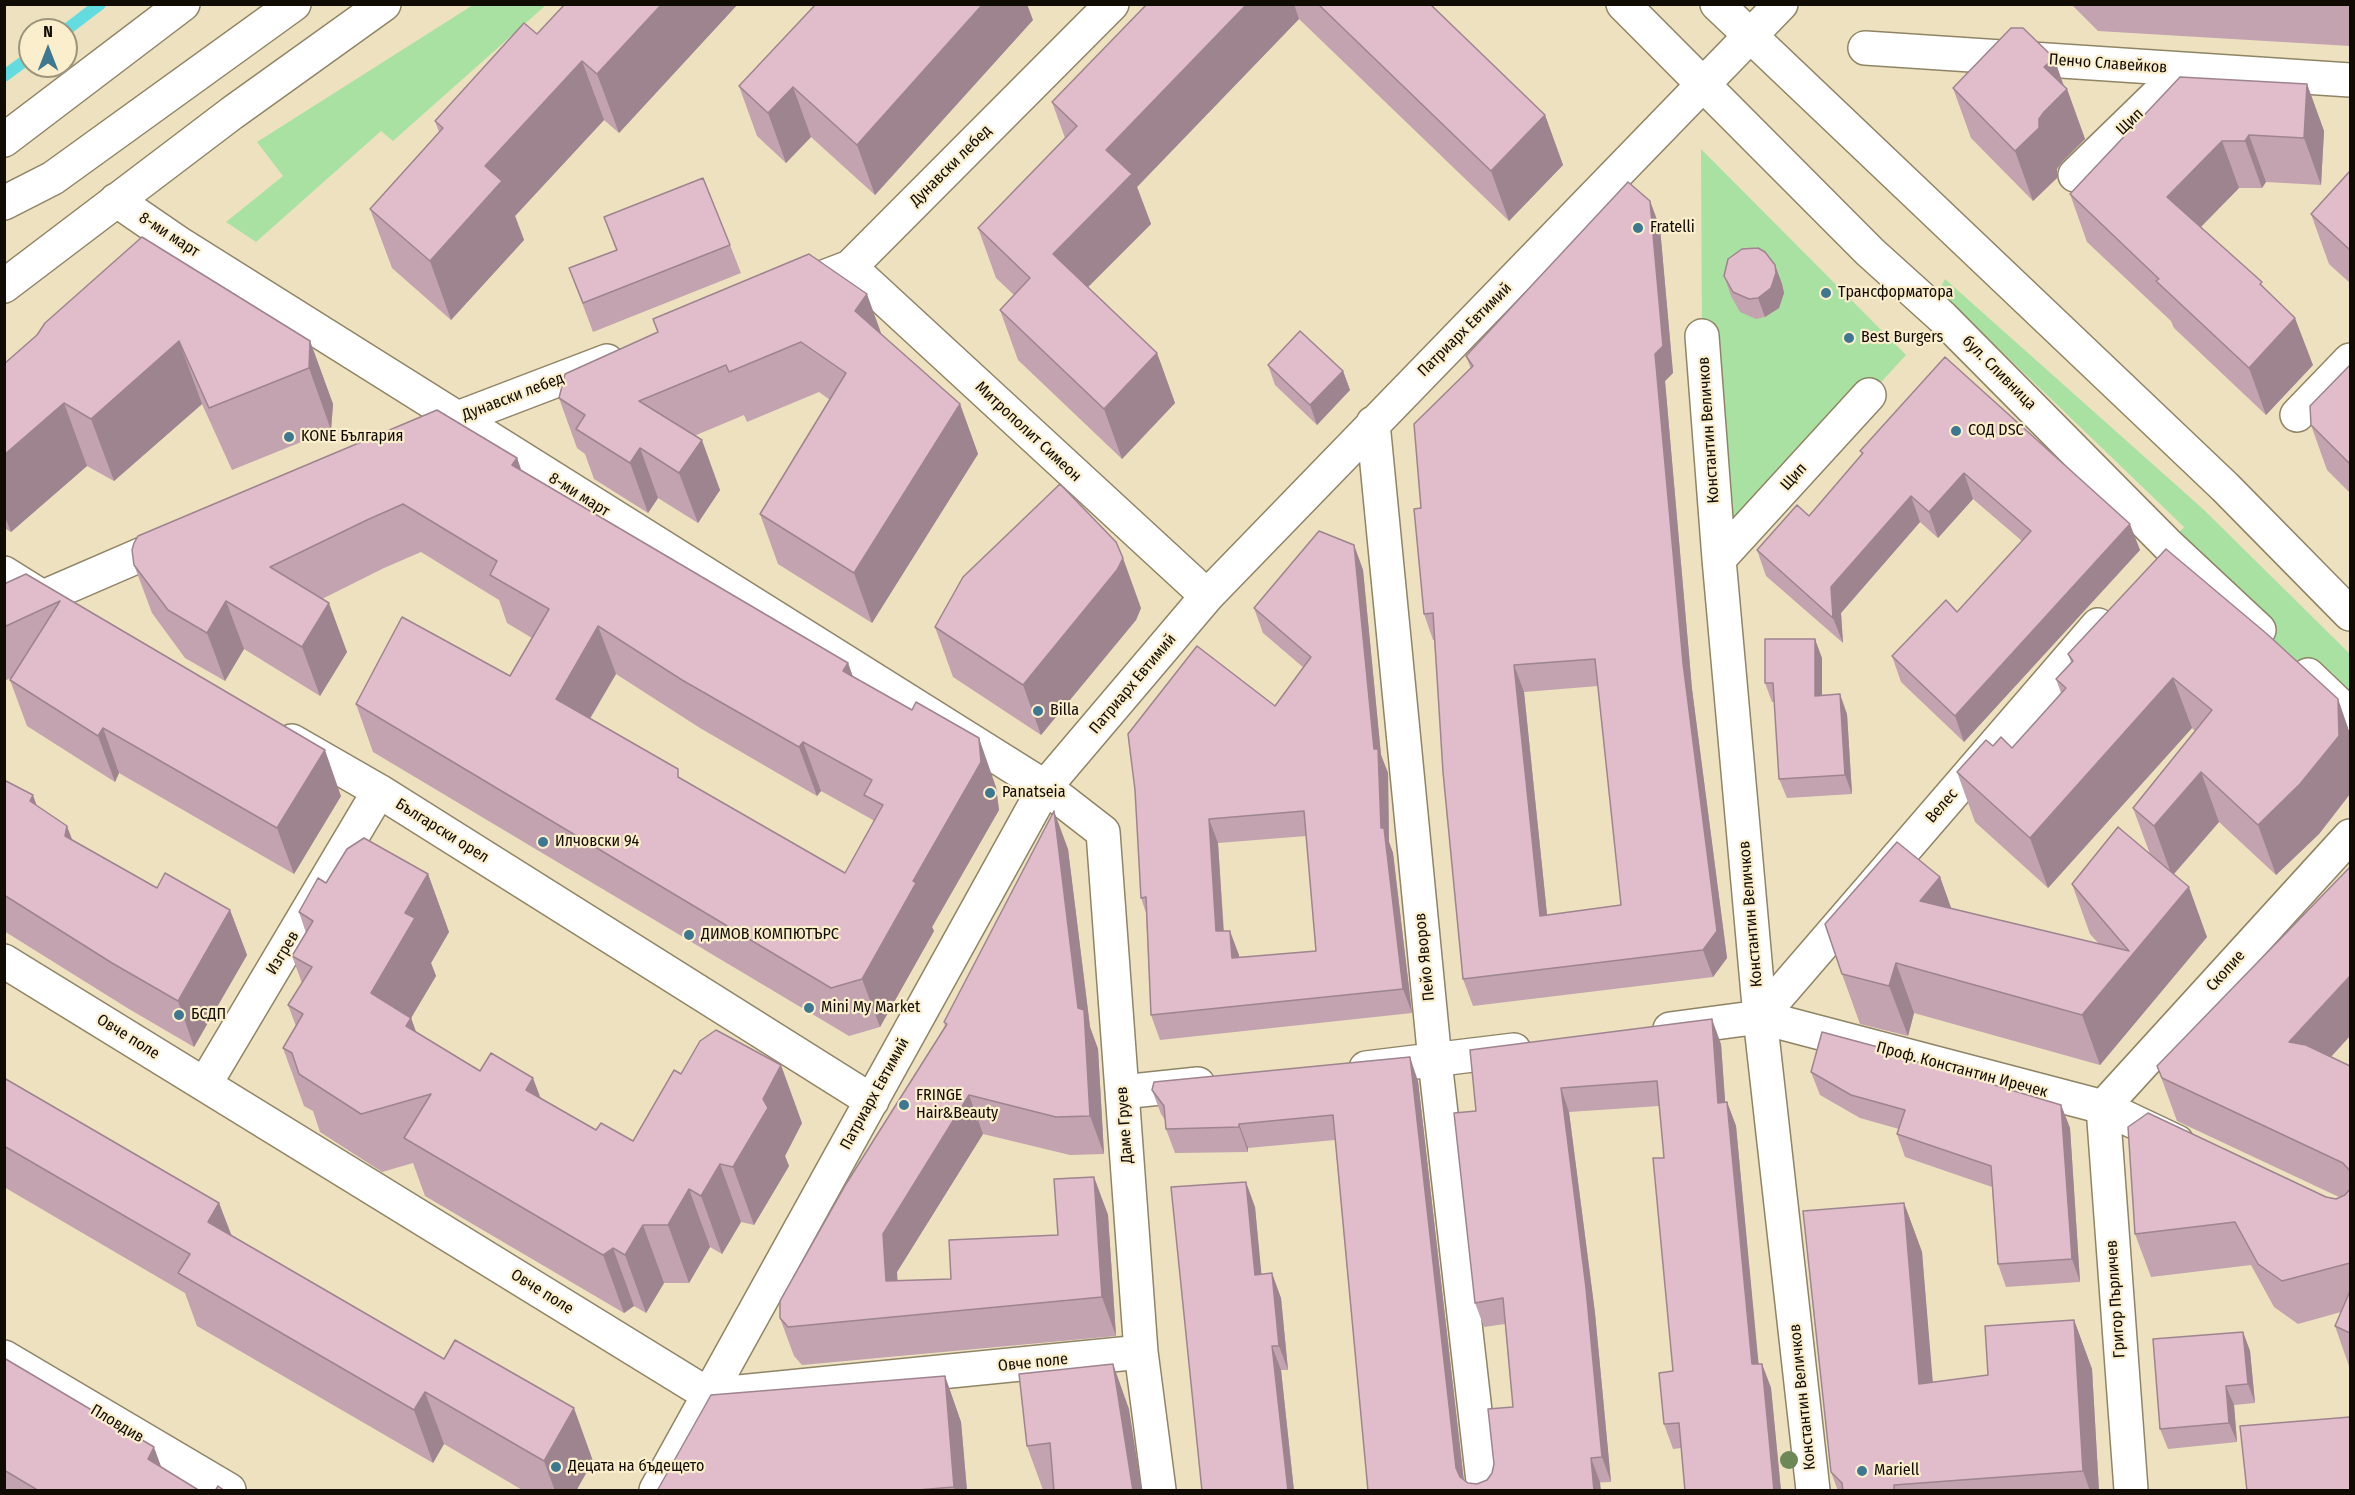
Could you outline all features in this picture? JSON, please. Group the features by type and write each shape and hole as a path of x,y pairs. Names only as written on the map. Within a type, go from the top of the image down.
{"main road":[{"path":"4,140 183,4"},
{"path":"4,203 62,172 294,4"},
{"path":"4,286 116,200 384,4"},
{"name":"Дунавски лебед","path":"764,300 850,267 1112,4"},
{"name":"бул. Сливница","path":"1623,4 1870,252 1942,317 2168,545 2350,715"},
{"path":"1717,4 2208,471 2350,614"},
{"name":"Патриарх Евтимий","path":"656,1491 1045,787 1207,596 1373,423 1705,86 1781,4"},
{"name":"Пенчо Славейков","path":"1865,48 2350,80"},
{"name":"Щип","path":"2075,176 2184,69"},
{"name":"8-ми март","path":"116,200 180,244 1045,787"},
{"name":"Митрополит Симеон","path":"850,267 1207,596"},
{"name":"Константин Величков","path":"1702,336 1719,558 1760,1017 1814,1491"},
{"name":"Дунавски лебед","path":"414,437 457,418 634,350"},
{"path":"2296,415 2350,360"},
{"name":"Щип","path":"1719,558 1869,394"},
{"name":"Пейо Яворов","path":"1373,423 1435,1061 1484,1491"},
{"path":"4,614 206,527"},
{"path":"4,573 73,615"},
{"name":"Велес","path":"1760,1017 2115,605"},
{"name":"Български орел","path":"267,727 379,791 872,1101"},
{"name":"Даме Груев","path":"1045,787 1103,832 1141,1352 1159,1491"},
{"name":"Изгрев","path":"205,1084 379,791"},
{"name":"Скопие","path":"2103,1107 2350,836"},
{"name":"Овче поле","path":"7,967 205,1084 709,1395 1141,1352"},
{"name":"Проф. Константин Иречек","path":"1644,1032 1760,1017 2103,1107 2200,1152"},
{"path":"1331,1071 1435,1061 1540,1047"},
{"path":"1122,1092 1227,1081"},
{"name":"Григор Пърличев","path":"2103,1107 2131,1491"},
{"name":"Пловдив","path":"4,1357 229,1491"}],"green space":[{"path":"473,5 546,5 393,141 381,131 256,242 226,222 283,176 257,142"},
{"path":"1701,149 1906,355 1719,559 1702,336"},
{"path":"1945,279 2203,509 2350,654 2350,720 2168,545 2184,527 1939,291"}],"building":[{"path":"565,4 662,4 597,74 582,61 485,166 502,181 430,261 370,209 443,128 435,121 524,23 537,34"},
{"path":"816,4 983,4 857,145 793,87 768,113 739,86"},
{"path":"1147,4 1247,4 1106,150 1132,174 1053,254 1157,353 1104,409 1000,310 1030,278 978,228 1077,126 1052,102"},
{"path":"1318,4 1430,4 1545,115 1491,171"},
{"path":"2011,28 2023,28 2054,58 2044,67 2067,89 2044,112 2039,119 2039,128 2015,151 1953,88"},
{"path":"2180,77 2307,84 2304,138 2249,135 2245,141 2222,141 2167,197 2262,282 2260,284 2295,318 2249,368 2156,281 2159,279 2070,194"},
{"path":"2350,171 2350,250 2311,214"},
{"path":"703,178 730,245 583,303 569,268 617,250 604,217"},
{"path":"1628,182 1650,201 1663,346 1655,354 1683,663 1717,931 1703,950 1463,979 1443,772 1433,613 1424,614 1414,509 1421,508 1414,424 1473,366 1466,356","holes":["1595,659 1621,905 1540,916 1514,665"]},
{"path":"142,237 310,341 309,368 209,408 179,341 91,419 64,403 4,455 4,364 37,335 45,323"},
{"path":"1758,248 1765,252 1775,265 1776,273 1771,288 1758,298 1749,299 1733,292 1724,276 1728,259 1742,249"},
{"path":"809,254 867,294 855,311 960,404 854,573 760,514 846,373 801,342 729,372 726,365 639,401 702,440 679,473 640,448 630,463 576,429 585,415 559,398 565,374 658,332 653,319"},
{"path":"1300,331 1343,371 1310,405 1268,365"},
{"path":"1945,357 2130,524 1955,716 1892,656 1946,600 1957,612 2031,531 1964,473 1929,512 1911,496 1831,587 1833,618 1757,550 1797,505 1809,516 1863,453 1860,451"},
{"path":"2350,365 2350,464 2311,425 2310,406"},
{"path":"437,410 517,458 512,465 848,663 843,671 912,710 916,702 979,738 981,762 913,881 916,883 862,979 831,988 356,704 402,617 510,676 549,609 490,575 497,561 403,504 270,567 329,603 302,647 226,601 207,633 168,610 134,565 132,550 138,536","holes":["598,626 682,680 799,747 803,742 872,780 864,795 883,805 845,873 678,777 678,769 556,699"]},
{"path":"1060,484 1116,542 1123,558 1117,570 1023,685 935,627 963,577"},
{"path":"1319,531 1354,545 1374,749 1378,749 1381,828 1384,828 1403,989 1151,1015 1146,897 1141,898 1135,790 1128,734 1197,646 1275,706 1311,657 1254,608","holes":["1304,811 1316,951 1232,958 1230,931 1216,931 1209,819"]},
{"path":"2166,549 2267,634 2338,699 2339,736 2300,784 2258,825 2201,772 2154,826 2133,808 2212,710 2173,678 2030,838 1957,772 1986,740 1993,746 2001,737 2012,748 2066,688 2056,679 2073,661 2068,654"},
{"path":"26,574 325,750 277,828 103,728 98,736 10,680 60,601 4,627 4,584"},
{"path":"1765,639 1815,639 1815,696 1840,694 1845,775 1779,779 1773,683 1765,683"},
{"path":"4,780 33,795 30,801 67,826 65,836 157,888 165,873 230,910 178,1001 112,963 4,895"},
{"path":"1054,811 1078,1008 1084,1010 1090,1116 1056,1117 969,1095 883,1234 886,1281 951,1279 949,1240 1058,1235 1054,1179 1094,1177 1102,1297 788,1327 780,1318 780,1301 846,1184 947,1024 944,1022"},
{"path":"2118,827 2189,887 2082,1015 1896,963 1889,986 1842,974 1825,924 1897,842 1940,877 1920,901 2129,951 2072,884"},
{"path":"364,838 428,874 405,913 415,918 371,993 411,1018 406,1026 480,1071 491,1053 533,1078 526,1090 596,1130 601,1123 633,1141 674,1070 681,1074 700,1041 716,1030 781,1065 763,1099 768,1108 733,1167 720,1164 701,1196 689,1189 668,1225 643,1225 625,1255 613,1248 603,1255 404,1138 431,1094 361,1114 299,1074 292,1053 283,1048 303,1014 288,1005 312,967 292,956 313,921 299,912 318,878 326,883 347,849"},
{"path":"2350,867 2350,976 2289,1042 2306,1045 2350,1066 2350,1171 2343,1163 2162,1078 2157,1066"},
{"path":"1712,1019 1718,1103 1727,1102 1752,1364 1762,1364 1774,1491 1685,1491 1679,1423 1664,1424 1659,1373 1673,1371 1653,1158 1664,1158 1657,1081 1561,1088 1586,1288 1602,1457 1591,1458 1594,1491 1368,1491 1333,1115 1239,1124 1239,1127 1166,1129 1164,1106 1152,1090 1154,1082 1410,1057 1456,1468 1460,1477 1468,1483 1477,1484 1487,1480 1494,1464 1488,1409 1513,1407 1503,1298 1475,1303 1454,1113 1476,1111 1470,1050"},
{"path":"1822,1032 1889,1050 1888,1053 2061,1105 2072,1259 1998,1264 1991,1166 1897,1134 1905,1110 1851,1095 1811,1072"},
{"path":"4,1078 219,1203 208,1222 444,1359 455,1340 574,1408 544,1461 425,1392 414,1410 178,1273 190,1254 4,1146"},
{"path":"2148,1113 2326,1197 2336,1199 2345,1195 2350,1189 2350,1263 2282,1281 2258,1264 2235,1222 2135,1234 2128,1127"},
{"path":"1246,1182 1255,1275 1272,1273 1279,1346 1272,1346 1288,1491 1202,1491 1171,1187"},
{"path":"1904,1203 1919,1384 1988,1375 1985,1326 2074,1320 2083,1471 1894,1485 1894,1491 1843,1491 1842,1483 1831,1472 1803,1211"},
{"path":"2350,1291 2350,1333 2335,1326"},
{"path":"2243,1332 2248,1384 2226,1386 2229,1423 2160,1429 2153,1339"},
{"path":"4,1358 154,1447 148,1459 200,1491 39,1491 4,1470"},
{"path":"1113,1364 1133,1491 1054,1491 1050,1443 1027,1446 1019,1374"},
{"path":"945,1376 954,1487 905,1491 657,1491 711,1395"},
{"path":"2350,1417 2350,1491 2247,1491 2240,1426"},
{"path":"218,1486 225,1491 215,1491"}],"waterway":[{"path":"78,21 100,4"},
{"path":"4,76 18,66"}],"place":[{"name":"Fratelli","path":"1638,228"},
{"name":"Трансформатора","path":"1826,293"},
{"name":"Best Burgers","path":"1849,338"},
{"name":"СОД DSC","path":"1956,431"},
{"name":"KONE България","path":"289,437"},
{"name":"Billa","path":"1038,711"},
{"name":"Panatseia","path":"990,793"},
{"name":"Илчовски 94","path":"543,842"},
{"name":"ДИМОВ КОМПЮТЪРС","path":"689,935"},
{"name":"Mini My Market","path":"809,1008"},
{"name":"БСДП","path":"179,1015"},
{"name":"FRINGE Hair&Beauty","path":"904,1105"},
{"name":"Децата на бъдещето","path":"556,1467"},
{"name":"Mariell","path":"1862,1471"}]}
